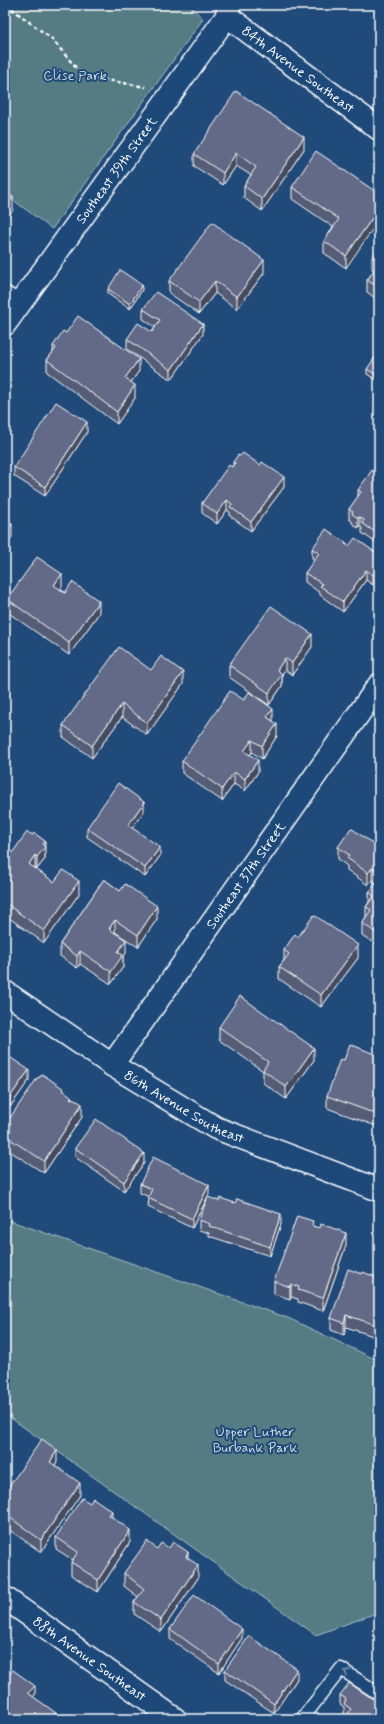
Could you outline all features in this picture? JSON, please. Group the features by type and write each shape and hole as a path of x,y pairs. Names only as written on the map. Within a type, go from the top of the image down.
{"street":[{"name":"Southeast 39th Street","path":"5,324 12,297 172,92 228,11"},
{"name":"84th Avenue Southeast","path":"228,11 379,129"},
{"name":"Southeast 37th Street","path":"112,1065 379,685"},
{"name":"86th Avenue Southeast","path":"5,992 112,1065 216,1128 379,1190"},
{"name":"88th Avenue Southeast","path":"5,1598 175,1719"}],"lane":[{"path":"302,1719 341,1668 379,1694"}],"path":[{"path":"5,6 12,9 52,39 83,76 172,92"}],"green space":[{"name":"Clise Park","path":"5,5 190,5 203,19 52,229 5,194"},
{"name":"Upper Luther Burbank Park","path":"5,1219 288,1318 379,1361 379,1612 316,1635 5,1414"}],"building":[{"path":"236,91 304,137 262,199 244,186 256,167 236,153 223,173 194,154"},
{"path":"316,151 379,194 379,208 346,256 324,241 339,219 292,187"},
{"path":"5,192 13,197 5,209"},
{"path":"212,222 264,260 237,297 215,281 199,302 169,281"},
{"path":"379,248 379,262 372,257"},
{"path":"379,264 379,288 367,280"},
{"path":"120,270 142,285 130,304 108,289"},
{"path":"156,292 203,324 171,370 127,339 138,323 152,332 160,320 143,309"},
{"path":"78,316 139,359 125,378 135,385 117,412 47,360 56,348 53,346 63,331 66,333"},
{"path":"376,356 379,358 378,376 367,369"},
{"path":"56,402 87,422 45,487 14,467"},
{"path":"243,453 260,465 262,462 284,477 251,522 230,507 232,504 227,500 217,514 202,503 229,465 232,467 235,463 233,462 238,455 240,456"},
{"path":"372,470 379,474 379,535 362,523 364,520 352,514 353,512 349,509 361,492 358,490"},
{"path":"5,519 12,524 5,535"},
{"path":"326,529 349,546 355,538 379,555 379,567 373,575 366,570 343,602 320,586 322,584 305,573 319,553 312,549"},
{"path":"37,557 62,574 54,585 65,593 72,582 99,601 69,643 7,599"},
{"path":"271,606 312,634 292,663 285,658 277,670 282,674 269,693 229,665"},
{"path":"119,647 151,670 161,656 183,672 147,723 122,704 92,746 63,725"},
{"path":"230,691 244,700 249,692 273,709 267,717 277,724 262,746 252,740 244,751 258,760 245,779 234,772 222,789 182,761"},
{"path":"118,783 144,802 128,825 160,847 145,868 87,828"},
{"path":"351,828 379,848 379,872 372,868 368,873 347,858 349,855 338,847"},
{"path":"27,832 33,835 34,833 45,841 43,845 45,847 37,857 35,855 29,864 54,882 63,870 79,881 44,931 5,903 5,863"},
{"path":"104,879 120,891 125,884 157,906 138,935 115,920 109,929 126,940 118,952 123,955 111,972 80,951 77,956 60,944"},
{"path":"375,884 379,887 379,935 362,923 371,910 366,907 374,896 369,892"},
{"path":"314,915 358,945 321,995 279,967 289,954 284,950 295,934 298,937"},
{"path":"240,996 314,1048 286,1087 263,1070 268,1062 219,1027"},
{"path":"350,1044 379,1056 379,1111 376,1114 327,1096 340,1059 344,1060"},
{"path":"5,1054 29,1070 10,1097 5,1094"},
{"path":"42,1074 64,1089 63,1090 72,1097 70,1098 73,1098 82,1104 44,1161 5,1136 5,1125 38,1077 39,1078"},
{"path":"96,1119 144,1153 124,1182 75,1148"},
{"path":"153,1157 209,1185 192,1219 148,1198 152,1189 140,1184"},
{"path":"208,1197 219,1201 220,1198 235,1203 237,1199 281,1214 270,1247 209,1226 210,1224 199,1220"},
{"path":"297,1216 313,1221 312,1226 320,1228 321,1224 346,1233 323,1298 298,1290 299,1287 291,1284 290,1287 274,1281"},
{"path":"348,1269 362,1274 363,1272 376,1277 375,1279 377,1279 379,1272 379,1326 346,1315 344,1323 331,1318"},
{"path":"42,1439 57,1450 50,1462 80,1483 41,1540 5,1514 5,1492"},
{"path":"82,1498 90,1503 93,1498 112,1511 109,1515 130,1530 98,1580 71,1562 78,1552 56,1537"},
{"path":"147,1541 157,1549 161,1543 169,1548 173,1542 188,1552 186,1557 198,1565 161,1620 134,1602 144,1589 124,1573"},
{"path":"194,1595 242,1629 219,1664 170,1629"},
{"path":"249,1636 297,1669 274,1704 225,1670"},
{"path":"13,1670 35,1686 28,1693 56,1713 52,1719 5,1719 5,1680"},
{"path":"349,1683 379,1703 368,1719 345,1718 351,1709 344,1704 346,1699 340,1695"}]}
